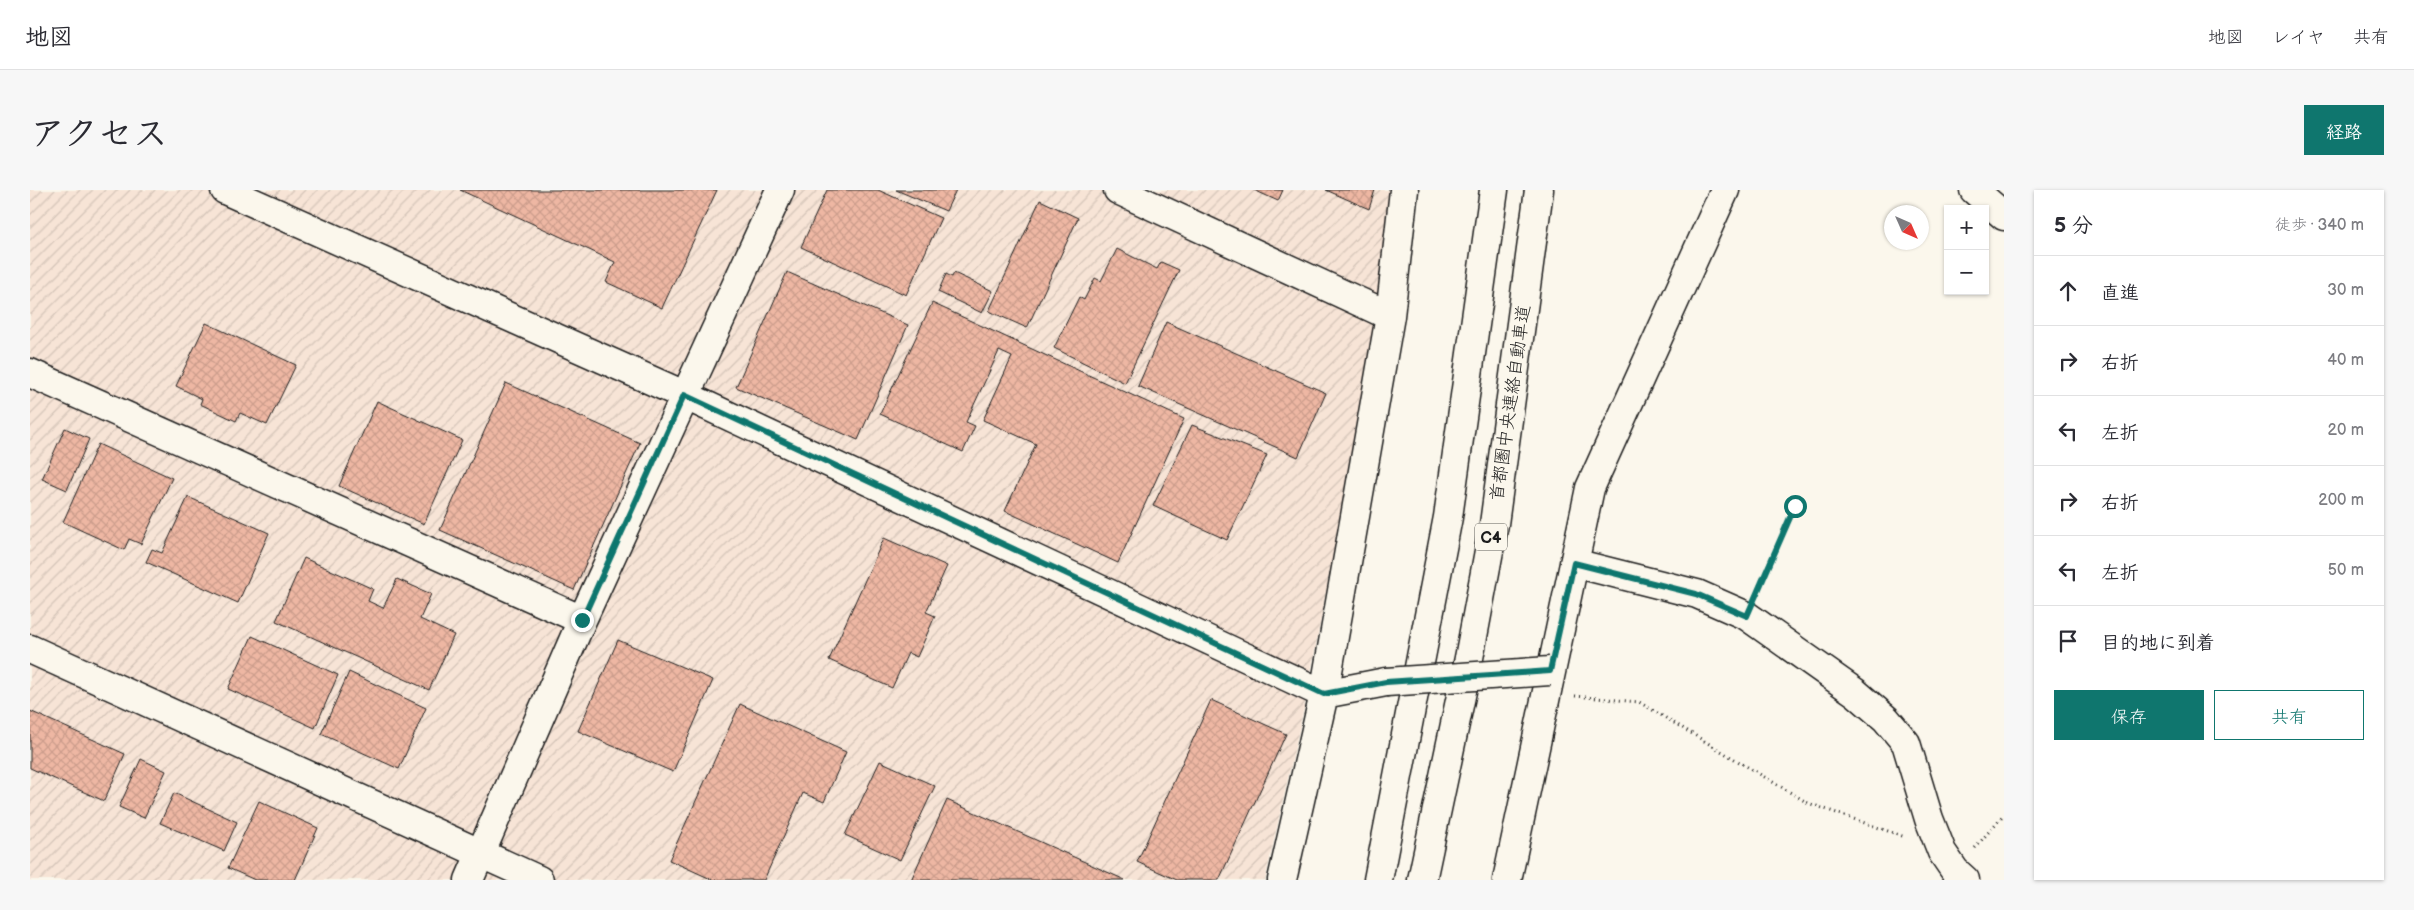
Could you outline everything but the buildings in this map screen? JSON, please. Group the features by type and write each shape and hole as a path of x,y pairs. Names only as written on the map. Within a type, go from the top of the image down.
{"main road":[{"path":"225,190 684,395 1324,694 1386,682 1548,682"},
{"path":"469,880 582,620 780,190"},
{"path":"1118,190 1390,316"},
{"path":"1282,880 1324,694 1390,316 1404,190"},
{"path":"1378,880 1448,517 1494,190"},
{"name":"首都圏中央連絡自動車道","path":"1422,880 1469,658 1494,524 1539,190"},
{"path":"1508,880 1590,488 1725,190"},
{"path":"1974,190 2004,216"},
{"path":"30,373 582,620"},
{"path":"1574,563 1696,594 1747,616 1856,693 1886,719 1906,743 1938,842 1960,876"},
{"path":"30,649 539,880"}],"path":[{"path":"1747,616 1795,506"},
{"path":"1548,682 1639,702 1808,804 1910,839 1938,842"},
{"path":"1960,876 2004,814"}],"shaded area":[{"path":"30,190 1391,190 1376,326 1305,703 1265,880 30,880"}],"route":[{"path":"582,620 684,395 1324,694 1386,682 1550,671 1574,563 1696,594 1747,616 1795,506"}]}
